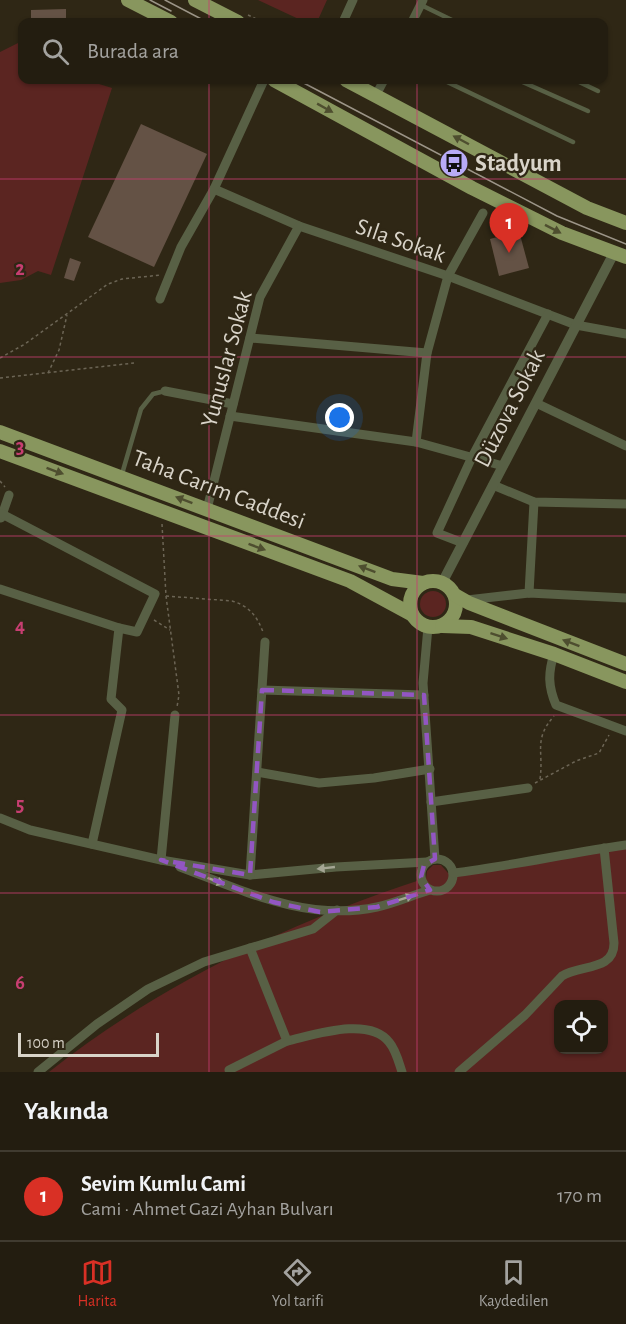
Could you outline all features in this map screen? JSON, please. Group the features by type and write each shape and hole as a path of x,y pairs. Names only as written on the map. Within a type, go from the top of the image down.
{"main road":[{"path":"128,0 163,18"},
{"path":"195,0 230,18"},
{"path":"281,84 382,140 552,228 620,255"},
{"path":"354,84 587,208 626,223"},
{"name":"Taha Carım Caddesi","path":"0,432 392,579 423,584"},
{"name":"Taha Carım Caddesi","path":"0,451 350,581 411,614"},
{"path":"626,664 459,598 442,583 430,581 423,584 411,596 411,614 419,623 435,627 471,627 554,654 626,682"},
{"path":"435,627 452,619 459,598"}],"street":[{"path":"344,18 353,0"},
{"path":"414,18 422,3"},
{"path":"160,299 181,247 214,189 262,84"},
{"path":"376,95 382,84"},
{"name":"Sıla Sokak","path":"214,189 299,226 448,276 576,325 626,334"},
{"path":"416,442 427,353 448,276 483,213"},
{"name":"Yunuslar Sokak","path":"207,509 260,297 299,226"},
{"name":"Düzova Sokak","path":"442,583 576,325 620,255"},
{"path":"463,543 437,533 472,457 548,314"},
{"path":"250,338 427,353"},
{"path":"165,392 233,404"},
{"path":"536,404 626,446"},
{"path":"230,416 416,442 503,466"},
{"path":"493,485 534,502 626,504"},
{"path":"0,589 118,628 137,632 155,594 1,517 9,495"},
{"path":"529,593 534,502"},
{"path":"459,598 529,593 626,598"},
{"path":"430,890 424,885 421,877 422,868 431,860 430,769 423,683 435,627"},
{"path":"92,844 122,710 111,699 118,628"},
{"path":"250,875 265,642"},
{"path":"554,654 548,671 549,688 556,705 626,731"},
{"path":"262,690 424,696"},
{"path":"161,860 175,715"},
{"path":"257,772 319,783 374,778 430,769"},
{"path":"431,802 528,788"},
{"path":"0,818 30,830 161,860 250,875 431,860 447,862 453,873 452,881 447,888 439,891 430,890 376,907 320,912 273,902 161,860"},
{"path":"453,873 626,845"},
{"path":"459,1072 525,1015 562,976 569,972 602,964 612,955 614,943 604,848"},
{"path":"38,1072 97,1024 148,989 204,962 313,929 338,910"},
{"path":"250,948 287,1041"},
{"path":"229,1070 287,1041 347,1028 364,1029 388,1040 402,1072"}],"lane":[{"path":"422,3 449,18"},
{"path":"451,84 573,142"},
{"path":"527,84 588,111"},
{"path":"584,84 598,90"},
{"path":"122,477 141,409 153,394 165,392"}],"path":[{"path":"0,358 25,344 112,282 171,273"},
{"path":"48,373 59,350 67,314"},
{"path":"0,378 134,363"},
{"path":"162,511 166,596 179,695 175,715"},
{"path":"166,596 232,602 242,605 258,620 265,642"},
{"path":"145,615 171,631"},
{"path":"563,707 552,718 541,738 540,779 576,761 599,753 613,726"}],"highlighted area":[{"path":"262,690 424,695 435,859 424,865 421,877 430,890 377,907 320,912 273,902 161,860 250,875"}],"shaded area":[{"path":"258,0 327,0 319,18 296,18"},
{"path":"18,43 18,84 99,84 112,88 51,275 38,271 21,280 0,283 0,52"},
{"path":"433,591 442,595 446,604 442,613 433,617 424,613 420,604 424,595"},
{"path":"626,847 626,1072 49,1072 136,1011 229,958 326,914 426,878 427,871 433,865 441,865 448,873"}],"building":[{"path":"66,9 66,18 31,18 31,10"},
{"path":"141,124 207,154 154,267 88,237"},
{"path":"519,231 529,268 499,276 490,239"},
{"path":"70,258 81,262 74,281 64,278"}],"tram line":[{"path":"150,0 171,11"},
{"path":"165,0 199,18"},
{"path":"306,84 557,216 626,244"}],"place":[{"name":"Stadyum","path":"454,163"},
{"name":"Sevim Kumlu Cami","path":"509,253"}]}
